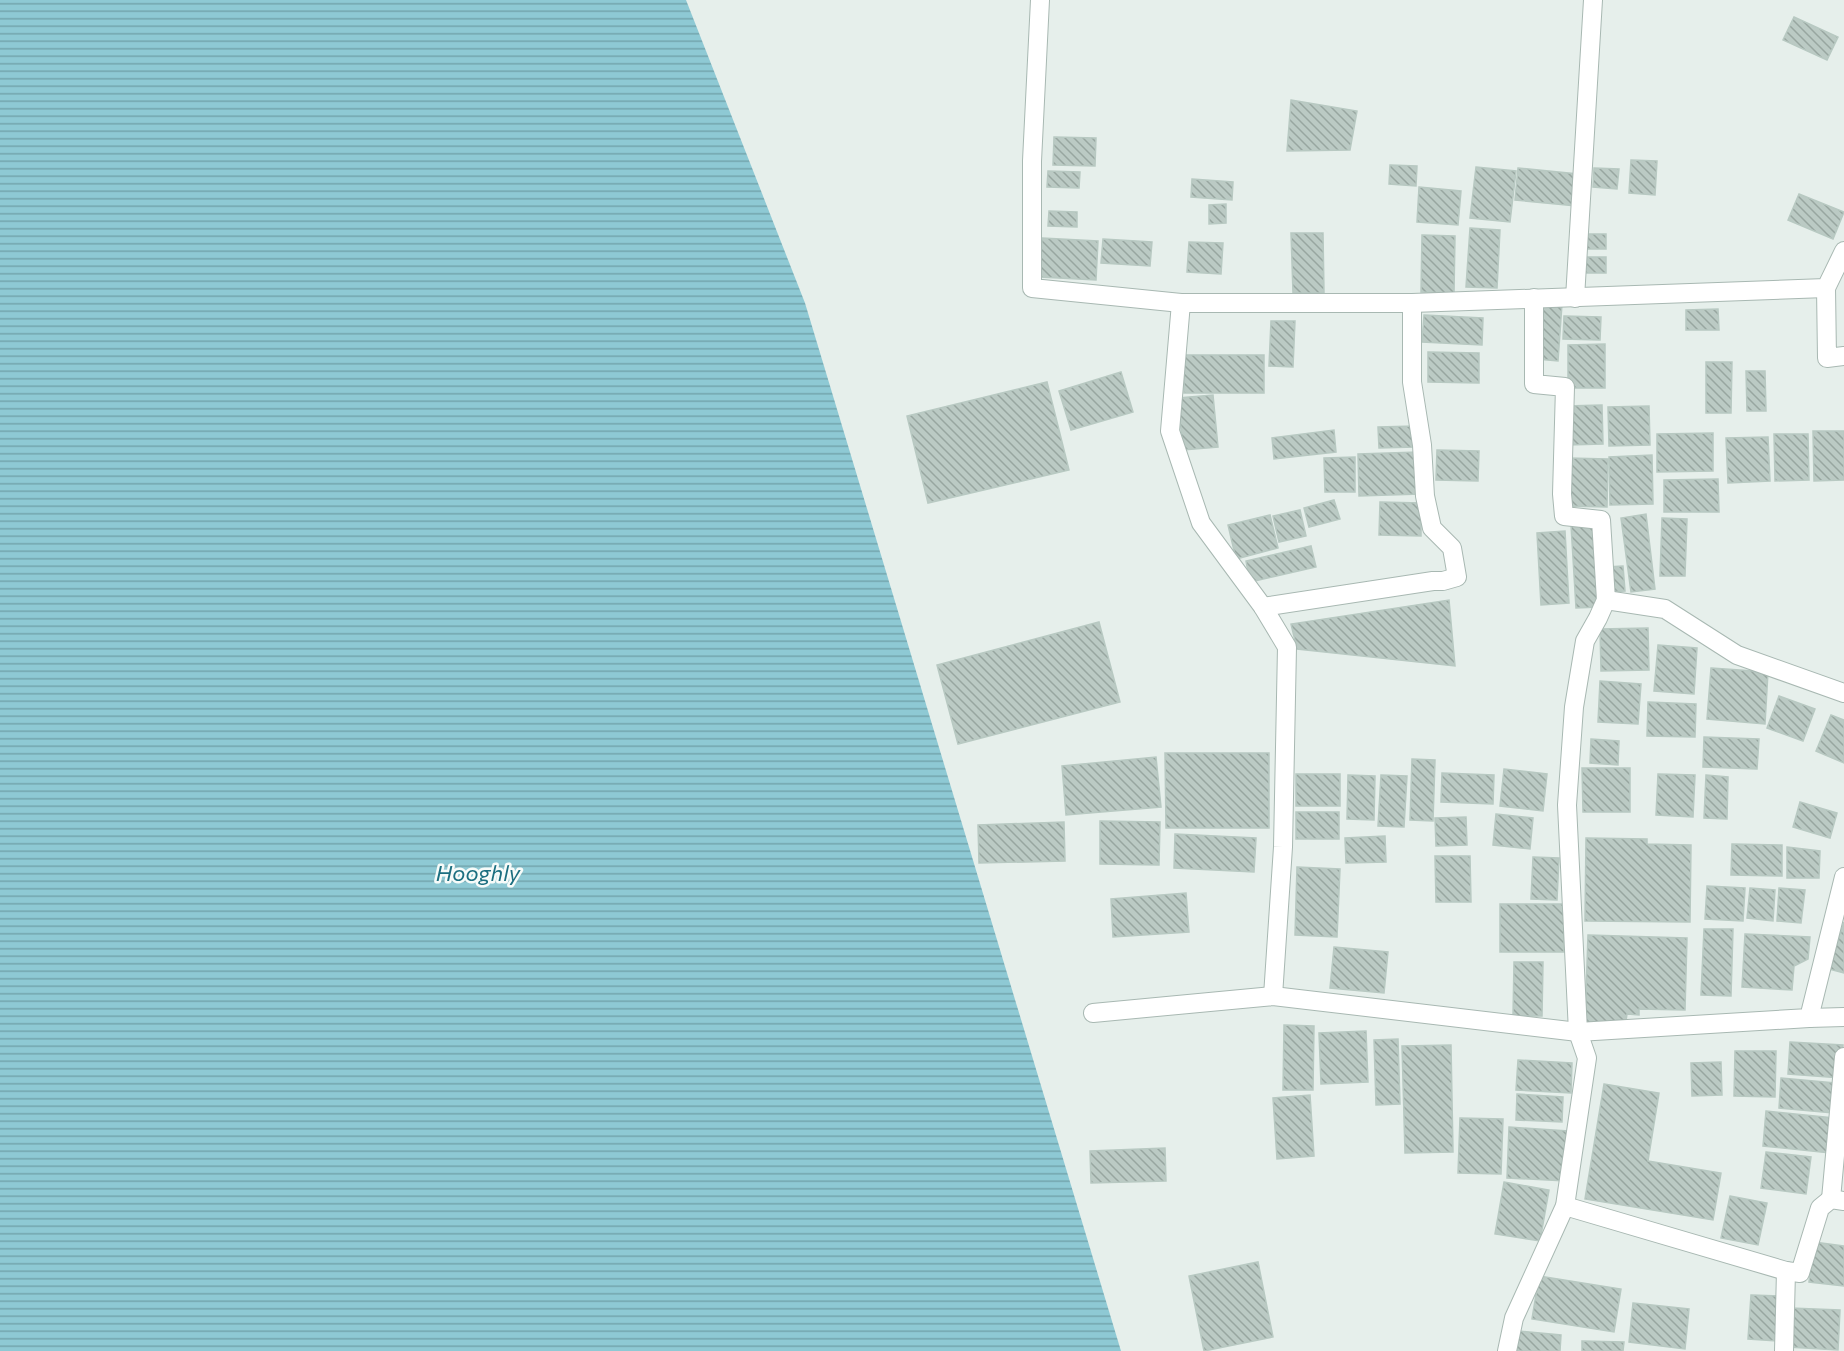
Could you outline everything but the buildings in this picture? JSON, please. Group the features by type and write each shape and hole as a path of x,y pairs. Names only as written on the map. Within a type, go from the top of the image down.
{"street":[{"path":"1040,0 1032,161 1032,288 1180,303 1412,303 1826,288"},
{"path":"1575,298 1593,0"},
{"path":"1844,251 1826,288 1827,358 1844,356"},
{"path":"1507,1351 1514,1318 1565,1206 1587,1058 1578,1032 1567,805 1574,708 1585,640 1606,600 1601,520 1564,516 1562,494 1565,387 1534,384 1534,298"},
{"path":"1180,303 1170,431 1201,523 1263,607 1287,647 1283,847 1273,996"},
{"path":"1263,607 1456,578 1452,548 1432,528 1425,496 1422,445 1412,382 1412,303"},
{"path":"1606,600 1665,609 1737,655 1844,693"},
{"path":"1809,1018 1844,877"},
{"path":"1093,1013 1273,996 1578,1032 1844,1017"},
{"path":"1565,1206 1786,1271 1800,1273 1820,1208 1837,1200 1844,1057"},
{"path":"1784,1351 1786,1271"}],"water":[{"name":"Hooghly","path":"0,0 686,0 805,303 1121,1351 0,1351"}]}
